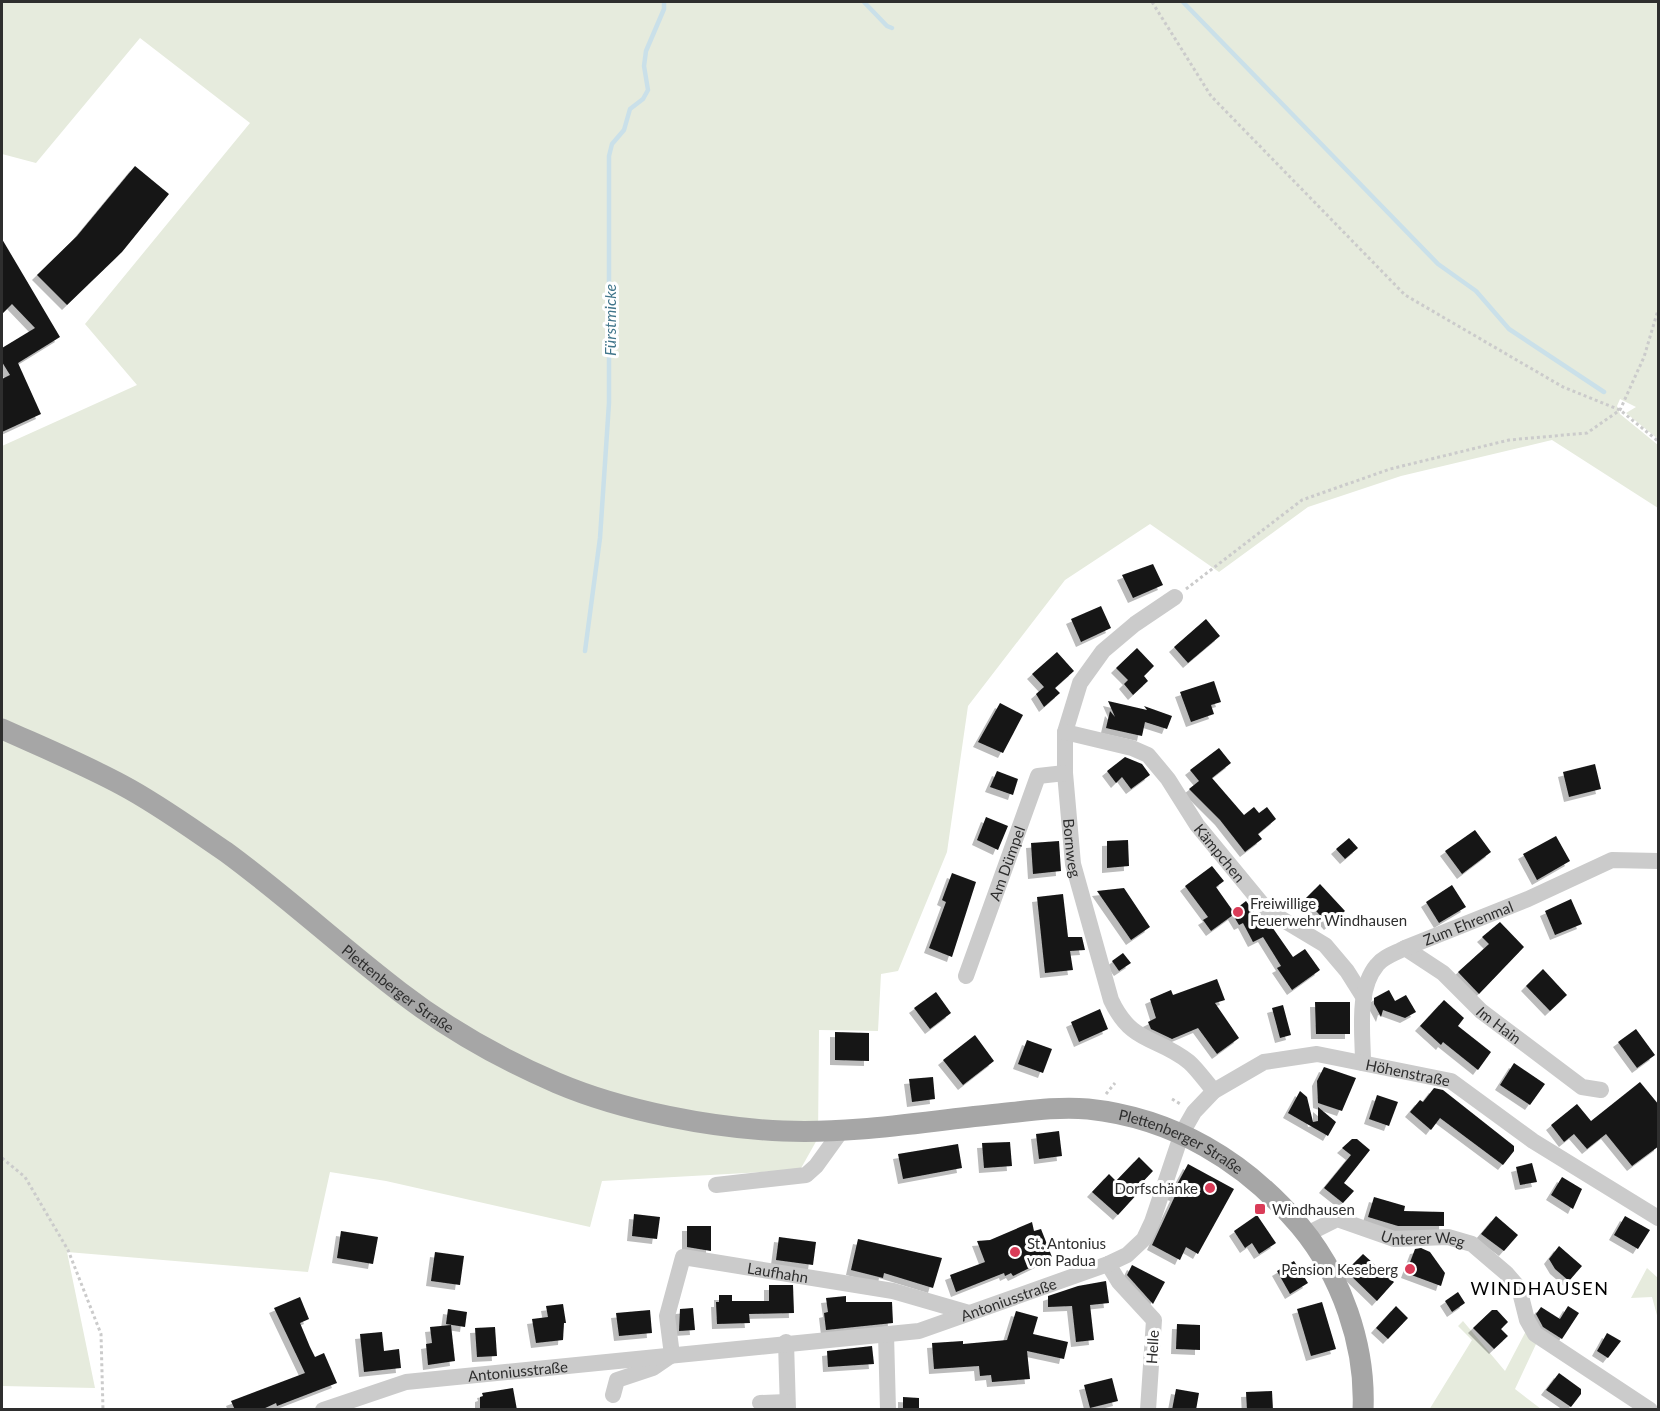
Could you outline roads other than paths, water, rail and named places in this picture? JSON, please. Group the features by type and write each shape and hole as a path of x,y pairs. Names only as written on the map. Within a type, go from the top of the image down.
{"main road":[{"name":"Plettenberger Straße","path":"2,729 124,786 180,821 228,854 401,993 478,1045 557,1083 612,1104 726,1125 782,1131 842,1130 1042,1110 1086,1109 1121,1115 1182,1133 1251,1176 1274,1195 1307,1234 1340,1290 1353,1329 1359,1357 1363,1410"}],"street":[{"name":"Bornweg","path":"1175,597 1135,624 1103,651 1080,683 1065,732 1065,773 1073,864 1111,1000 1120,1020 1144,1039 1189,1062 1214,1090"},
{"name":"Kämpchen","path":"1065,732 1132,748 1148,755 1168,779 1197,825 1267,910 1325,945 1347,971 1364,998"},
{"name":"Am Dümpel","path":"966,976 1038,776 1065,773"},
{"name":"Zum Ehrenmal","path":"1363,1063 1364,998 1377,965 1405,948 1528,899 1612,860 1659,861"},
{"name":"Im Hain","path":"1405,948 1443,974 1481,1011 1582,1087 1601,1090"},
{"name":"Höhenstraße","path":"1182,1133 1194,1112 1214,1090 1264,1062 1317,1054 1451,1081 1533,1141 1659,1218"},
{"path":"716,1185 806,1175 816,1167 842,1130"},
{"name":"Antoniusstraße","path":"323,1410 337,1403 406,1382 786,1342 919,1331 1108,1264 1127,1255 1143,1239 1152,1222 1182,1133"},
{"name":"Unterer Weg","path":"1307,1234 1337,1219 1394,1239 1448,1236 1472,1244 1506,1273 1519,1288 1527,1320 1535,1334 1650,1410"},
{"name":"Laufhahn","path":"672,1355 667,1316 683,1257 893,1291 969,1313"},
{"name":"Helle","path":"1108,1264 1119,1282 1154,1320 1148,1410"},
{"path":"886,1334 888,1410"},
{"path":"760,1403 787,1406 786,1342"},
{"path":"613,1395 617,1380 653,1368 672,1355"}],"waterway":[{"name":"Fürstmicke","path":"585,651 600,538 609,403 609,156 612,144 624,130 630,109 643,99 648,90 644,66 646,51 664,9 664,2"},
{"path":"864,2 887,26 892,28"},
{"path":"1183,2 1438,264 1476,291 1509,329 1604,392"}],"place":[{"name":"Freiwillige Feuerwehr Windhausen","path":"1238,912"},
{"name":"Dorfschänke","path":"1210,1188"},
{"name":"Windhausen","path":"1260,1209"},
{"name":"St. Antonius von Padua","path":"1015,1252"},
{"name":"Pension Keseberg","path":"1410,1269"}],"district":[{"name":"WINDHAUSEN","path":"1540,1288"}]}
